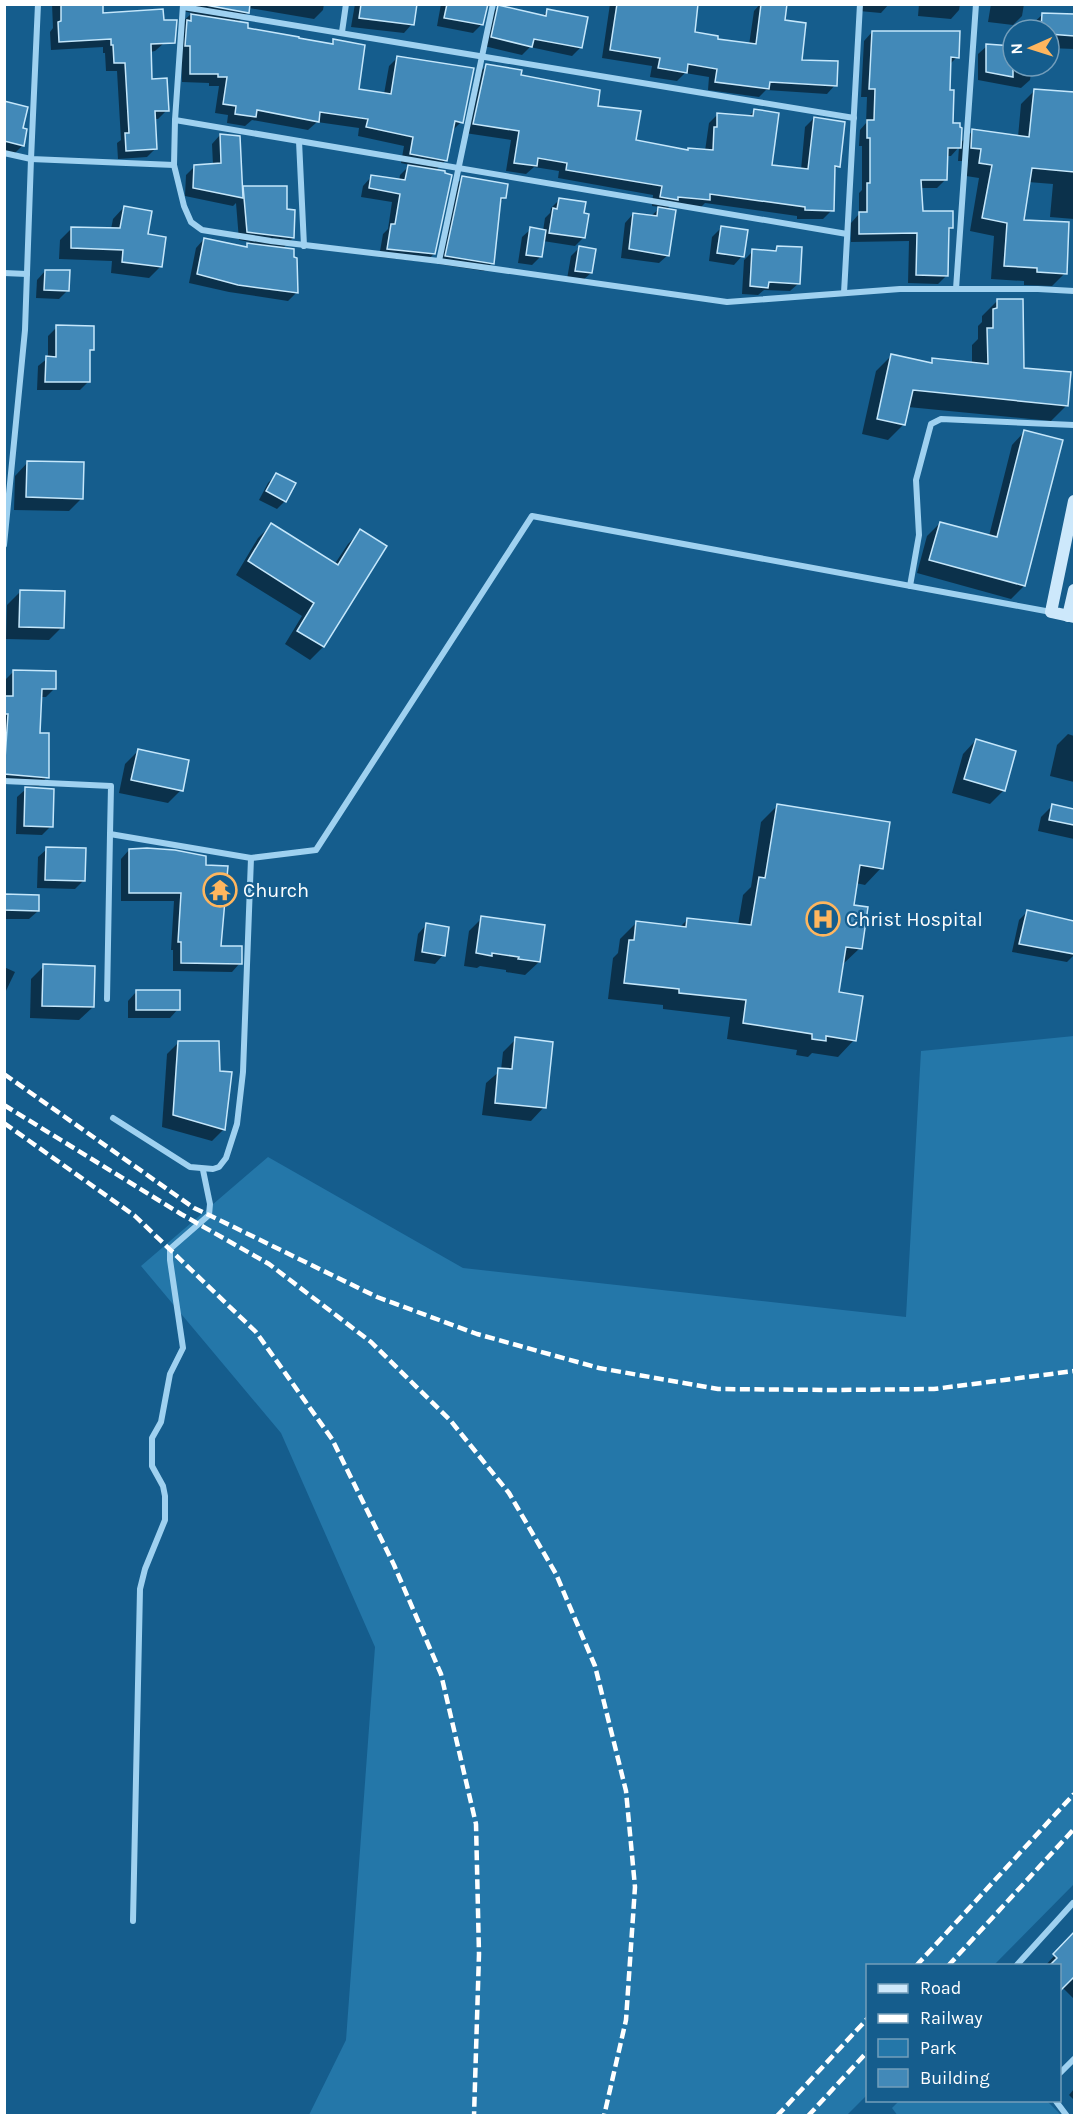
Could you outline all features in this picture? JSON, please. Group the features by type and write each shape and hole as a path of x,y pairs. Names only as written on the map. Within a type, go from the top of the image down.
{"street":[{"path":"4,545 25,330 38,4"},
{"path":"342,32 346,4"},
{"path":"439,261 493,4"},
{"path":"844,293 860,4"},
{"path":"956,289 976,4"},
{"path":"854,118 183,6 174,165 184,206 191,222 202,230 304,246 439,261 727,302 900,289 1074,291"},
{"path":"175,120 847,234"},
{"path":"299,141 304,246"},
{"path":"4,153 31,159 174,165"},
{"path":"4,273 27,274"},
{"path":"910,586 919,535 916,480 931,424 941,419 1074,425"},
{"path":"4,461 12,461"},
{"path":"1051,612 1074,501"},
{"path":"110,834 251,858 316,850 532,516 1071,617 1074,590"},
{"path":"4,781 111,786 107,999"},
{"path":"113,1118 190,1167 203,1170 219,1167 226,1158 237,1124 246,1029 251,858"},
{"path":"133,1921 140,1589 145,1569 165,1520 163,1486 152,1466 152,1438 161,1422 171,1374 183,1348 170,1249 209,1215 210,1204 203,1170"},
{"path":"1017,1964 1073,1904"},
{"path":"1061,2071 1074,2059"},
{"path":"1057,2102 1067,2115"}],"green space":[{"path":"1074,1036 1074,1884 995,1964 866,1964 866,2096 847,2115 309,2115 346,2040 375,1647 281,1433 141,1266 268,1157 463,1268 906,1317 921,1051"},
{"path":"898,2102 1048,2102 1061,2115 898,2116 892,2108"}],"building":[{"path":"61,4 103,4 103,13 163,9 164,20 177,20 175,43 151,44 152,79 167,78 169,111 155,111 157,149 126,151 125,133 129,133 125,63 114,63 111,39 59,42 58,22 61,21"},
{"path":"200,4 250,4 249,13"},
{"path":"361,4 417,4 414,25 359,18"},
{"path":"447,4 488,4 483,25 444,18"},
{"path":"617,4 698,4 695,32 718,36 718,39 756,44 761,4 787,4 785,20 806,23 802,60 838,61 837,86 770,82 769,89 715,82 717,69 688,64 687,73 658,68 660,58 610,50"},
{"path":"498,5 546,16 547,9 588,17 582,48 534,39 532,47 491,37"},
{"path":"1042,13 1074,14 1074,36 1061,35 1061,18 1042,18"},
{"path":"191,14 248,23 248,28 299,38 333,44 333,39 365,45 359,89 391,94 397,56 474,68 463,123 455,121 447,161 410,154 413,137 366,127 368,119 320,112 319,122 257,110 256,117 235,114 236,106 223,104 227,77 218,77 218,74 190,74 190,46 185,46 187,20 191,21"},
{"path":"872,31 960,31 959,58 951,57 950,90 954,90 953,123 960,123 962,128 961,148 948,148 947,180 921,180 923,211 953,211 953,228 949,228 948,276 916,275 917,233 859,234 859,212 867,212 867,183 870,183 870,138 867,138 867,120 874,120 875,89 869,89"},
{"path":"986,44 1001,45 1001,75 986,72"},
{"path":"486,64 522,70 521,75 600,90 598,106 641,111 636,140 688,150 688,148 713,150 717,113 753,116 754,109 779,113 772,165 808,169 814,117 845,122 840,167 835,166 834,211 805,210 805,207 710,194 710,200 678,197 678,200 660,197 662,186 566,170 567,163 538,158 537,166 514,163 519,131 473,124"},
{"path":"1034,89 1074,92 1074,172 1032,168 1024,220 1069,222 1067,274 1037,272 1037,268 1004,266 1007,223 982,218 992,165 979,163 981,149 971,148 972,129 1029,137"},
{"path":"4,101 28,107 23,128 27,129 24,146 4,141"},
{"path":"220,134 240,136 243,198 193,188 194,165 221,163"},
{"path":"408,165 445,171 452,175 435,254 387,249 391,224 395,224 400,194 369,188 371,175 405,180"},
{"path":"462,176 508,184 506,198 501,198 494,264 445,256"},
{"path":"243,186 287,186 287,209 295,210 294,238 247,232"},
{"path":"559,198 586,202 584,213 589,214 585,238 549,233 553,208 557,209"},
{"path":"124,206 152,211 148,234 166,237 162,267 122,262 123,250 71,248 71,227 120,228"},
{"path":"658,207 676,210 669,256 629,249 633,213 657,216"},
{"path":"721,226 748,230 744,257 717,253"},
{"path":"530,227 546,230 542,257 526,255"},
{"path":"204,238 247,247 247,243 294,249 294,257 297,258 298,293 238,285 197,274"},
{"path":"579,246 596,249 592,273 575,271"},
{"path":"777,246 802,247 800,284 769,282 768,288 750,286 752,249 776,251"},
{"path":"45,270 70,270 69,291 44,290"},
{"path":"997,299 1023,299 1024,368 1071,372 1068,406 913,390 905,425 877,419 891,354 932,363 932,358 988,364 987,328 993,328 993,309 997,308"},
{"path":"56,325 94,326 94,350 90,350 90,382 45,382 46,356 56,357"},
{"path":"1024,430 1063,440 1025,586 929,560 940,522 997,537"},
{"path":"27,461 84,462 83,499 26,497"},
{"path":"276,473 296,483 286,502 266,491"},
{"path":"271,523 338,565 360,529 387,546 324,647 297,631 314,603 248,561"},
{"path":"20,590 65,591 64,628 19,627"},
{"path":"13,670 56,671 56,689 42,689 40,733 49,733 49,778 4,774 8,714 4,714 4,696 13,696"},
{"path":"976,739 1016,751 1005,791 964,779"},
{"path":"138,749 189,760 183,791 131,780"},
{"path":"25,787 54,789 53,827 24,826"},
{"path":"777,804 890,822 883,869 860,865 854,905 868,907 862,949 846,947 839,992 863,996 856,1041 826,1036 826,1041 812,1039 812,1034 743,1023 746,1000 679,993 679,989 624,983 629,940 634,940 636,921 686,927 687,918 751,925 759,877 765,878"},
{"path":"1052,804 1074,809 1074,825 1049,820"},
{"path":"46,847 86,848 85,881 45,880"},
{"path":"147,848 206,856 206,865 228,866 221,946 242,946 242,964 181,963 181,942 178,942 181,893 129,893 129,849"},
{"path":"4,894 39,895 39,911 4,910"},
{"path":"1027,910 1074,921 1074,954 1019,944"},
{"path":"481,916 545,925 540,962 492,953 492,956 476,953"},
{"path":"426,923 449,927 445,956 422,952"},
{"path":"43,964 95,966 94,1007 42,1006"},
{"path":"136,990 180,990 180,1010 136,1010"},
{"path":"515,1037 553,1042 546,1108 495,1103 498,1068 512,1069"},
{"path":"178,1041 219,1041 220,1071 232,1072 225,1130 173,1115"},
{"path":"1074,1932 1074,1977 1061,1990 1061,1964 1051,1964 1057,1958 1053,1954"}],"railway":[{"path":"4,1074 194,1208 377,1297 477,1334 599,1368 718,1389 835,1390 934,1389 1074,1371"},
{"path":"4,1105 181,1214 269,1264 371,1342 450,1420 509,1493 556,1574 595,1666 626,1791 635,1887 626,2020 604,2116"},
{"path":"4,1123 135,1216 256,1332 332,1439 394,1565 441,1674 476,1824 479,1954 474,2116"},
{"path":"918,1964 1074,1794"},
{"path":"950,1964 1074,1829"},
{"path":"777,2116 866,2020"},
{"path":"808,2116 866,2053"}],"place":[{"name":"Church","path":"220,890"},
{"name":"Christ Hospital","path":"823,919"}]}
